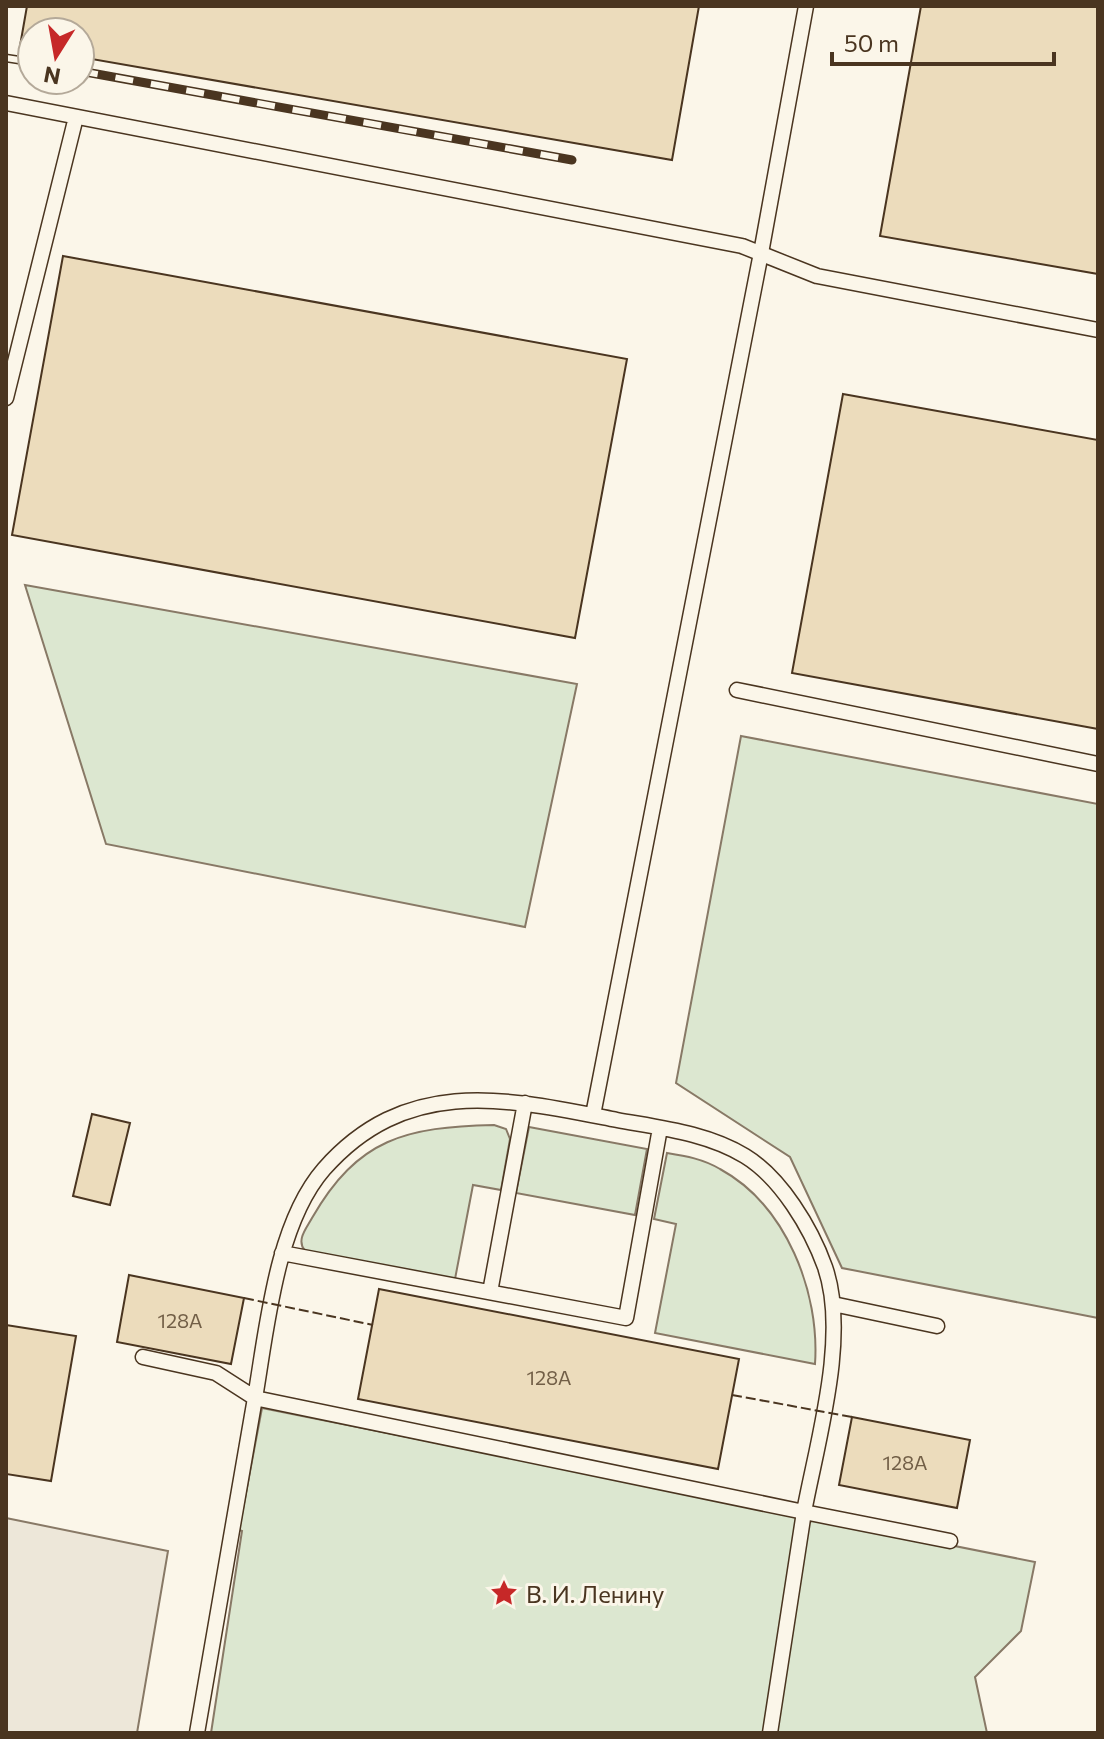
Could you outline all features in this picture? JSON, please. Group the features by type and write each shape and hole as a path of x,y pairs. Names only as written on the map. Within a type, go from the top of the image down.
{"lane":[{"path":"593,1115 806,6"},
{"path":"6,103 728,244 761,253 817,276 1098,330"},
{"path":"6,398 76,117"},
{"path":"737,690 1098,764"},
{"path":"197,1733 282,1253 302,1203 323,1170 348,1145 377,1125 416,1108 457,1100 490,1099 660,1128 711,1140 746,1157 770,1177 793,1204 825,1267 833,1304 833,1350 770,1733"},
{"path":"490,1292 525,1103"},
{"path":"282,1253 626,1318 660,1128"},
{"path":"833,1304 937,1326"},
{"path":"143,1357 216,1373 255,1398 950,1541"}],"green space":[{"path":"25,585 577,684 525,927 106,844"},
{"path":"741,736 1098,804 1098,1318 842,1268 790,1157 676,1083"},
{"path":"494,1125 506,1129 510,1139 501,1190 473,1185 455,1279 305,1251 302,1247 305,1230 329,1191 347,1170 367,1154 387,1142 410,1134"},
{"path":"529,1127 647,1149 635,1215 516,1193"},
{"path":"667,1153 701,1160 720,1169 743,1185 780,1228 805,1280 812,1308 815,1364 655,1333 676,1224 654,1219"},
{"path":"262,1408 1035,1562 1021,1631 975,1677 987,1733 211,1733 242,1531 239,1530"}],"shaded area":[{"path":"6,1518 168,1551 137,1733 6,1733"}],"building":[{"path":"27,6 699,6 672,160 96,60 96,16 25,16"},
{"path":"921,6 1098,6 1098,274 880,236"},
{"path":"63,256 627,359 575,638 12,535"},
{"path":"843,394 1098,440 1098,729 792,673"},
{"path":"92,1114 130,1123 110,1205 73,1196"},
{"path":"129,1275 244,1298 231,1364 117,1342"},
{"path":"379,1289 739,1359 718,1469 358,1399"},
{"path":"6,1325 76,1336 51,1481 6,1474"},
{"path":"852,1417 970,1440 957,1508 839,1485"}],"railway":[{"path":"6,58 16,60"},
{"path":"96,74 572,160"}],"fence":[{"path":"244,1298 373,1325"},
{"path":"732,1395 852,1417"}],"place":[{"name":"В. И. Ленину","path":"504,1593"}]}
